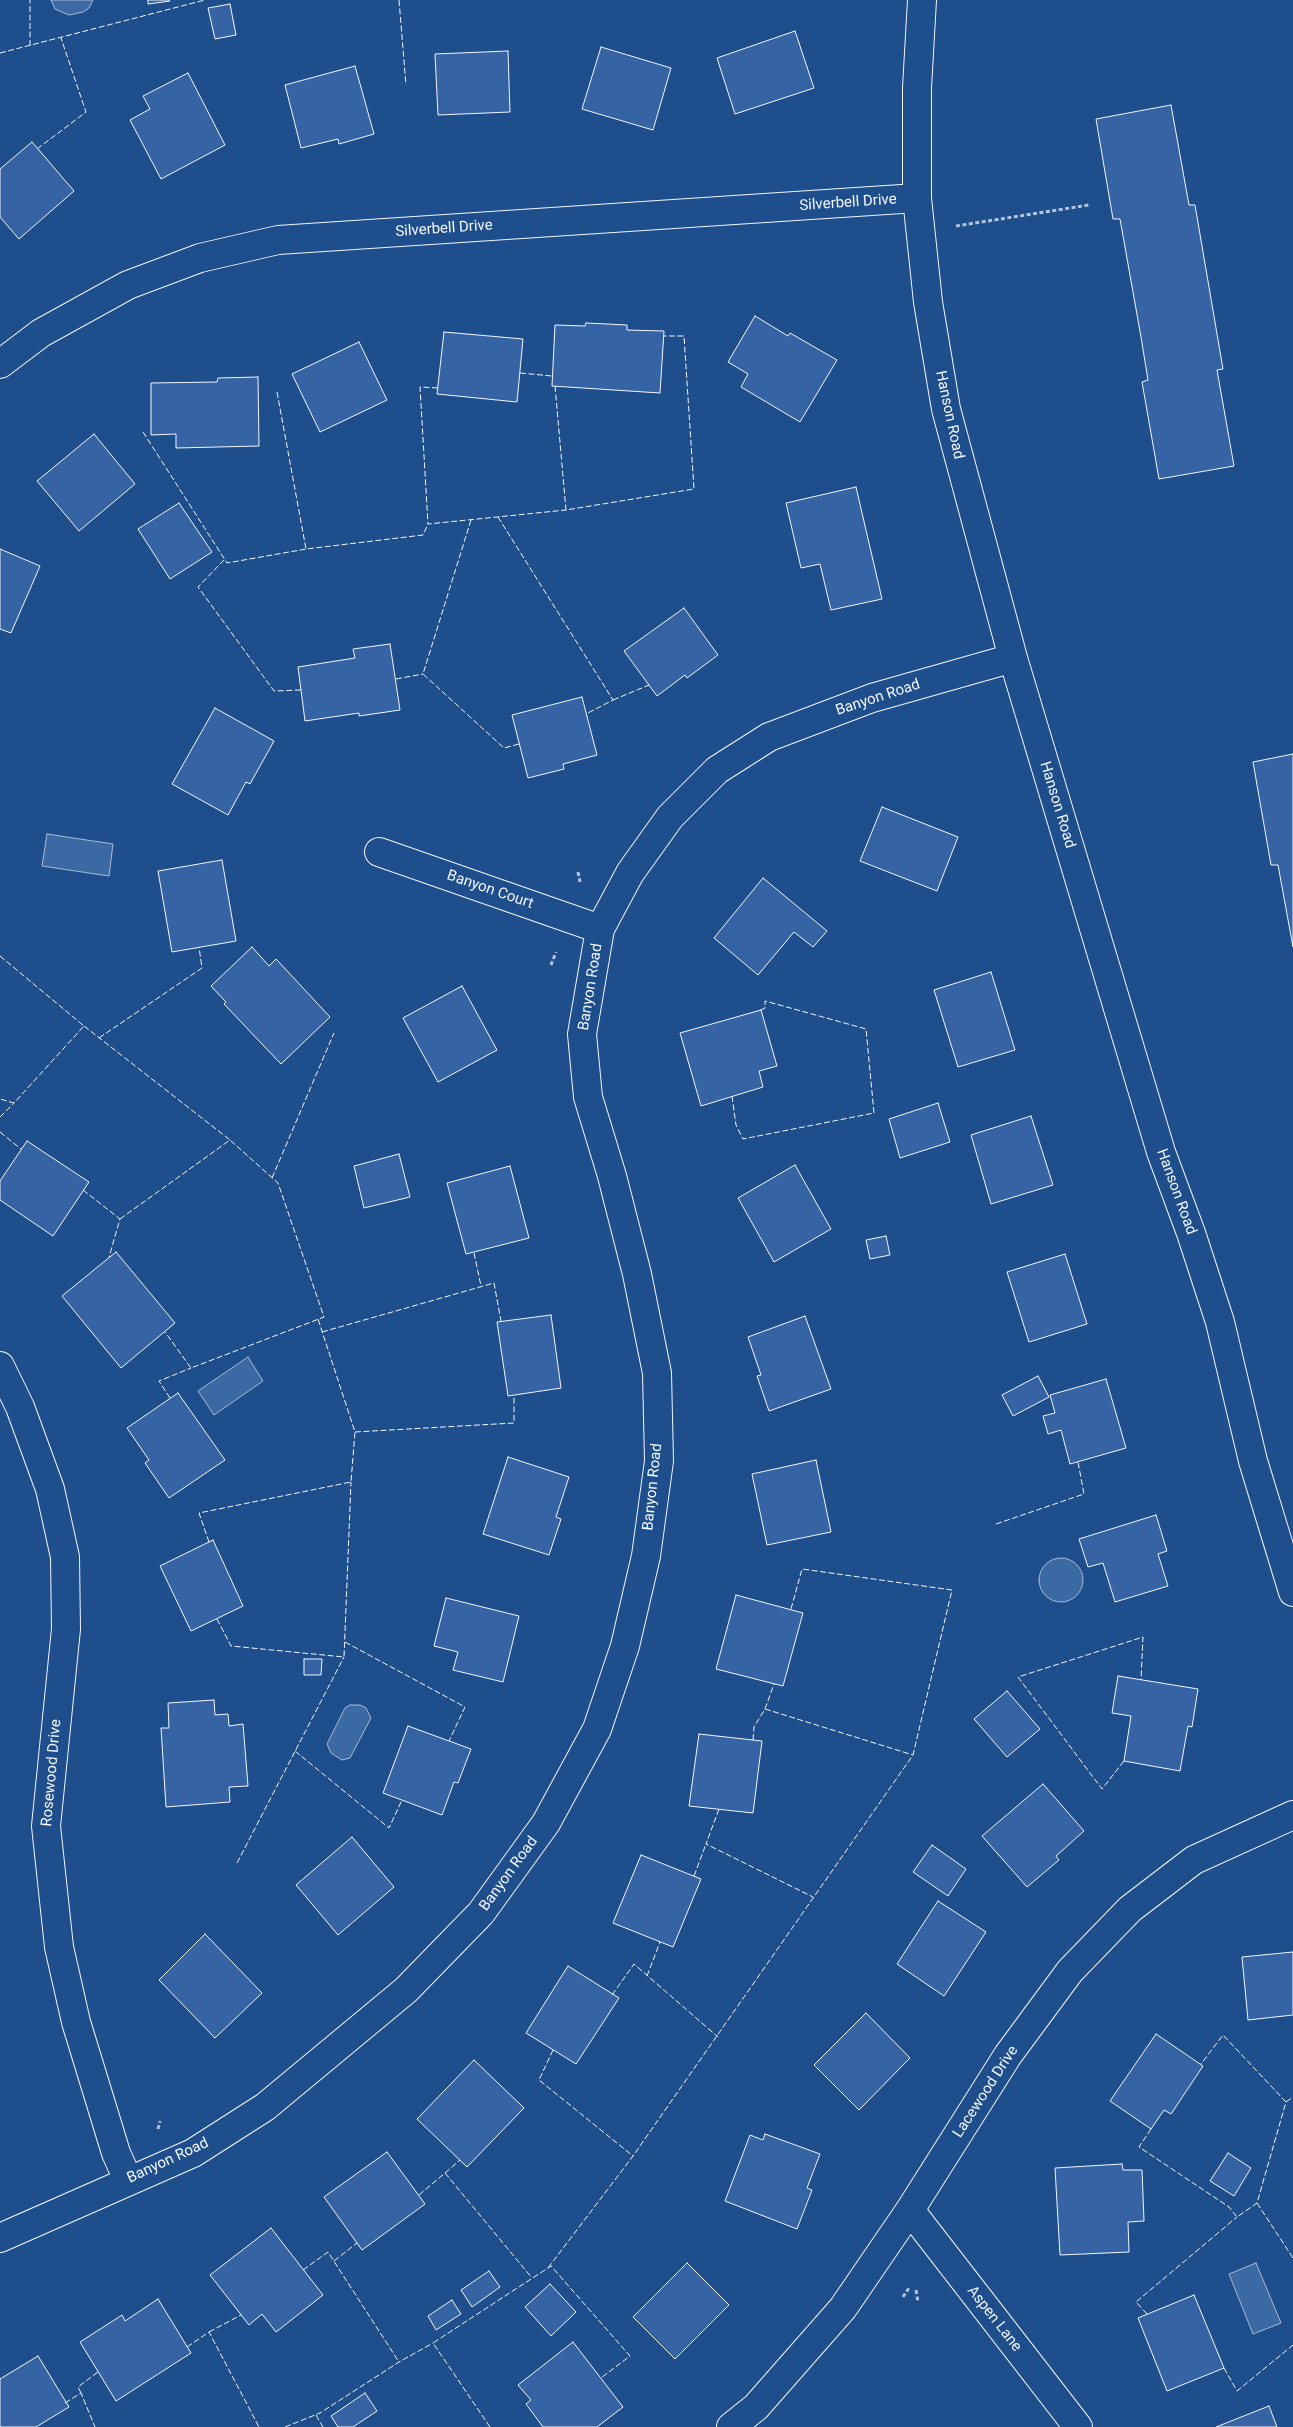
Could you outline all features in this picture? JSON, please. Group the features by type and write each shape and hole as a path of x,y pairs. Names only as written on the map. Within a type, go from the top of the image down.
{"street":[{"name":"Hanson Road","path":"922,0 917,88 917,198 928,302 946,410 1013,658 1161,1152 1191,1233 1220,1322 1252,1461 1293,1592"},
{"name":"Silverbell Drive","path":"0,364 41,333 128,285 200,258 278,240 917,198"},
{"name":"Banyon Road","path":"0,2238 193,2153 265,2107 406,1990 481,1913 546,1823 597,1729 625,1646 641,1574 659,1461 657,1373 637,1274 612,1176 588,1097 582,1034 600,929 630,873 670,817 717,770 769,736 872,698 1013,658"},
{"name":"Banyon Court","path":"379,852 600,929"},
{"name":"Rosewood Drive","path":"0,1366 20,1407 50,1489 65,1557 66,1629 46,1826 59,1947 74,2013 105,2118 128,2180"},
{"name":"Lacewood Drive","path":"731,2427 756,2407 843,2308 910,2210 1008,2055 1070,1971 1130,1910 1194,1860 1293,1815"},
{"name":"Aspen Lane","path":"910,2210 1078,2427"}],"path":[{"path":"951,227 1089,205"},
{"path":"578,872 580,882"},
{"path":"551,965 558,947"},
{"path":"158,2130 160,2120"},
{"path":"903,2297 909,2288"},
{"path":"916,2290 918,2302"}],"water":[{"path":"51,0 93,0 89,8 83,12 69,15 55,9"},
{"path":"47,834 113,844 109,876 42,866"},
{"path":"248,1357 263,1381 214,1415 198,1391"},
{"path":"1065,1558 1077,1564 1082,1571 1082,1589 1077,1596 1070,1601 1057,1602 1049,1599 1042,1592 1039,1576 1042,1568 1049,1561"},
{"path":"350,1705 360,1705 366,1708 371,1718 350,1758 342,1760 331,1753 327,1744 345,1708"},
{"path":"1256,2263 1281,2323 1253,2334 1229,2274"}],"building":[{"path":"148,0 169,0 170,1 148,4"},
{"path":"230,4 236,35 215,39 208,8"},
{"path":"795,31 814,88 735,114 717,58"},
{"path":"601,47 671,68 653,130 582,109"},
{"path":"508,51 510,112 438,115 435,54"},
{"path":"355,66 374,134 339,144 338,139 301,148 285,85"},
{"path":"188,73 225,145 161,179 130,120 150,109 143,96"},
{"path":"1171,105 1189,205 1195,205 1223,369 1217,370 1234,466 1159,479 1142,382 1148,380 1141,337 1120,219 1113,219 1096,119"},
{"path":"32,142 74,191 19,239 0,217 0,169"},
{"path":"755,316 788,336 790,333 837,360 800,422 741,387 748,374 728,362"},
{"path":"586,323 627,325 627,330 664,331 660,393 552,386 555,325 585,326"},
{"path":"444,332 523,339 517,402 437,394"},
{"path":"359,342 387,400 320,432 292,374"},
{"path":"258,377 259,446 176,448 176,434 151,435 151,383 217,382 218,378"},
{"path":"94,434 135,484 79,531 37,481"},
{"path":"856,487 882,599 831,610 820,564 801,568 786,503"},
{"path":"179,503 212,552 170,579 138,529"},
{"path":"0,549 40,566 11,633 0,629"},
{"path":"684,608 718,655 687,678 685,675 657,696 624,651"},
{"path":"390,644 400,710 359,716 359,713 305,721 298,667 355,658 353,649"},
{"path":"582,697 597,755 563,764 564,769 528,778 512,715"},
{"path":"215,708 274,741 250,784 246,782 228,815 172,784"},
{"path":"1293,754 1293,947 1278,865 1271,865 1253,762"},
{"path":"882,807 958,837 937,891 860,861"},
{"path":"222,860 236,941 172,952 158,871"},
{"path":"763,878 827,931 813,947 794,932 758,975 714,938"},
{"path":"252,947 269,966 276,959 330,1017 281,1064 224,1004 226,1002 211,986"},
{"path":"991,972 1015,1050 958,1067 934,990"},
{"path":"462,986 497,1050 438,1082 403,1018"},
{"path":"761,1010 777,1066 759,1071 763,1087 701,1106 680,1033"},
{"path":"938,1103 950,1142 900,1158 889,1119"},
{"path":"1031,1116 1053,1185 991,1204 971,1135"},
{"path":"27,1141 89,1182 53,1236 0,1200 0,1181"},
{"path":"399,1154 410,1197 364,1208 354,1166"},
{"path":"795,1165 831,1229 774,1262 738,1198"},
{"path":"510,1166 529,1238 466,1254 447,1183"},
{"path":"886,1236 890,1255 870,1259 866,1240"},
{"path":"116,1252 175,1323 121,1368 62,1296"},
{"path":"1065,1254 1087,1324 1029,1342 1007,1272"},
{"path":"551,1315 561,1388 508,1396 497,1322"},
{"path":"805,1316 831,1389 769,1411 757,1376 761,1375 748,1337"},
{"path":"1038,1376 1049,1397 1013,1416 1002,1395"},
{"path":"1106,1379 1126,1448 1070,1464 1061,1430 1048,1434 1043,1416 1055,1413 1050,1395"},
{"path":"178,1393 225,1460 169,1498 145,1463 149,1460 127,1428"},
{"path":"508,1457 569,1477 556,1517 561,1519 549,1555 483,1534"},
{"path":"816,1460 831,1532 767,1545 752,1474"},
{"path":"1156,1515 1167,1551 1158,1554 1168,1586 1115,1602 1103,1563 1088,1567 1079,1539"},
{"path":"213,1540 243,1606 191,1631 160,1566"},
{"path":"736,1595 803,1613 783,1686 716,1669"},
{"path":"446,1598 519,1616 503,1682 453,1670 458,1652 434,1646"},
{"path":"304,1659 322,1659 321,1675 304,1675"},
{"path":"1118,1676 1198,1689 1192,1727 1188,1726 1180,1771 1124,1761 1131,1716 1112,1713"},
{"path":"1007,1691 1040,1729 1007,1757 974,1719"},
{"path":"214,1700 215,1715 228,1714 229,1726 243,1724 248,1786 229,1787 230,1802 166,1807 161,1728 169,1728 168,1703"},
{"path":"408,1726 471,1749 458,1783 454,1782 442,1815 383,1793"},
{"path":"699,1734 762,1741 753,1813 689,1806"},
{"path":"1043,1784 1084,1831 1056,1856 1059,1860 1027,1887 982,1836"},
{"path":"352,1837 394,1887 338,1935 296,1885"},
{"path":"932,1845 966,1869 948,1896 913,1872"},
{"path":"641,1855 701,1879 673,1947 613,1923"},
{"path":"938,1901 986,1932 944,1996 897,1964"},
{"path":"205,1934 262,1993 215,2038 159,1980"},
{"path":"1293,1952 1293,2015 1248,2020 1242,1957"},
{"path":"568,1966 619,1998 576,2064 526,2033"},
{"path":"866,2013 910,2058 859,2110 814,2065"},
{"path":"1156,2034 1203,2066 1171,2114 1164,2110 1151,2129 1110,2101"},
{"path":"474,2060 524,2108 467,2167 417,2119"},
{"path":"765,2134 820,2154 807,2188 812,2190 797,2229 725,2201 750,2135 763,2140"},
{"path":"387,2152 425,2204 362,2250 324,2197"},
{"path":"1228,2153 1251,2168 1234,2196 1210,2181"},
{"path":"1122,2164 1123,2170 1142,2170 1144,2221 1128,2222 1129,2252 1060,2255 1055,2168"},
{"path":"271,2228 323,2295 276,2332 262,2314 249,2325 210,2275"},
{"path":"687,2263 729,2305 675,2359 633,2317"},
{"path":"489,2271 500,2287 472,2307 461,2290"},
{"path":"550,2284 576,2312 551,2336 525,2307"},
{"path":"1194,2295 1224,2368 1167,2391 1138,2318"},
{"path":"158,2299 191,2353 116,2401 80,2342 122,2315 125,2321"},
{"path":"452,2300 461,2314 436,2330 428,2316"},
{"path":"573,2342 623,2407 597,2427 543,2427 526,2404 531,2400 518,2385"},
{"path":"38,2356 69,2407 36,2427 0,2427 0,2379"},
{"path":"365,2393 377,2411 353,2427 338,2427 331,2416"},
{"path":"1269,2406 1277,2427 1216,2427"}],"fence":[{"path":"30,0 30,46"},
{"path":"0,53 205,0"},
{"path":"399,0 406,85"},
{"path":"37,149 86,112 61,38"},
{"path":"555,386 566,510 694,489 684,336 664,336"},
{"path":"520,373 552,376"},
{"path":"438,388 420,387 428,524 566,510"},
{"path":"277,392 306,549 423,535 428,524"},
{"path":"143,432 227,563 306,549"},
{"path":"498,517 613,700 586,714"},
{"path":"471,520 423,674 504,748 519,744"},
{"path":"224,560 198,587 274,691 301,690"},
{"path":"396,679 423,674"},
{"path":"613,700 649,685"},
{"path":"99,1038 202,968 199,947"},
{"path":"0,956 84,1026 14,1103 0,1099"},
{"path":"732,1096 736,1125 743,1139 874,1113 866,1029 765,1001 765,1008 761,1010"},
{"path":"84,1026 230,1140"},
{"path":"272,1178 334,1033"},
{"path":"0,1117 14,1103"},
{"path":"0,1132 21,1149"},
{"path":"120,1219 230,1140 278,1183 324,1317 191,1368 165,1332"},
{"path":"83,1190 120,1219 109,1257"},
{"path":"474,1253 481,1286"},
{"path":"322,1332 494,1283 501,1321"},
{"path":"209,1542 199,1513 351,1482 355,1432 318,1319"},
{"path":"170,1398 159,1381 191,1368"},
{"path":"355,1432 514,1423 514,1395"},
{"path":"996,1524 1084,1494 1078,1462"},
{"path":"217,1619 231,1646 344,1657 351,1482"},
{"path":"548,2268 633,2156 913,1755 952,1590 802,1569 791,1609"},
{"path":"1124,1761 1102,1789 1018,1677 1143,1637 1141,1680"},
{"path":"345,1642 465,1707 449,1741"},
{"path":"237,1863 344,1657"},
{"path":"765,1709 774,1684"},
{"path":"753,1740 754,1727 765,1709 913,1755"},
{"path":"295,1751 389,1828 402,1800"},
{"path":"719,1809 706,1844 813,1897"},
{"path":"694,1876 706,1844"},
{"path":"647,1976 660,1942"},
{"path":"612,1995 634,1964 718,2037"},
{"path":"1151,2129 1139,2147 1229,2207 1237,2217 1257,2203 1286,2102 1223,2035 1201,2064"},
{"path":"553,2050 539,2080 633,2156"},
{"path":"1286,2102 1293,2097"},
{"path":"445,2173 460,2160"},
{"path":"419,2195 445,2173 532,2278"},
{"path":"1257,2203 1293,2258"},
{"path":"1147,2314 1136,2302 1237,2217"},
{"path":"334,2261 357,2243"},
{"path":"303,2270 328,2252 399,2362"},
{"path":"490,2427 433,2343 551,2266 630,2356 601,2378"},
{"path":"209,2332 241,2315"},
{"path":"187,2347 209,2332 259,2427"},
{"path":"285,2427 320,2413 399,2362 433,2343"},
{"path":"1224,2368 1237,2391 1293,2345"},
{"path":"81,2393 78,2387 98,2372"},
{"path":"65,2403 81,2393 95,2427"},
{"path":"316,2415 323,2427"}]}
